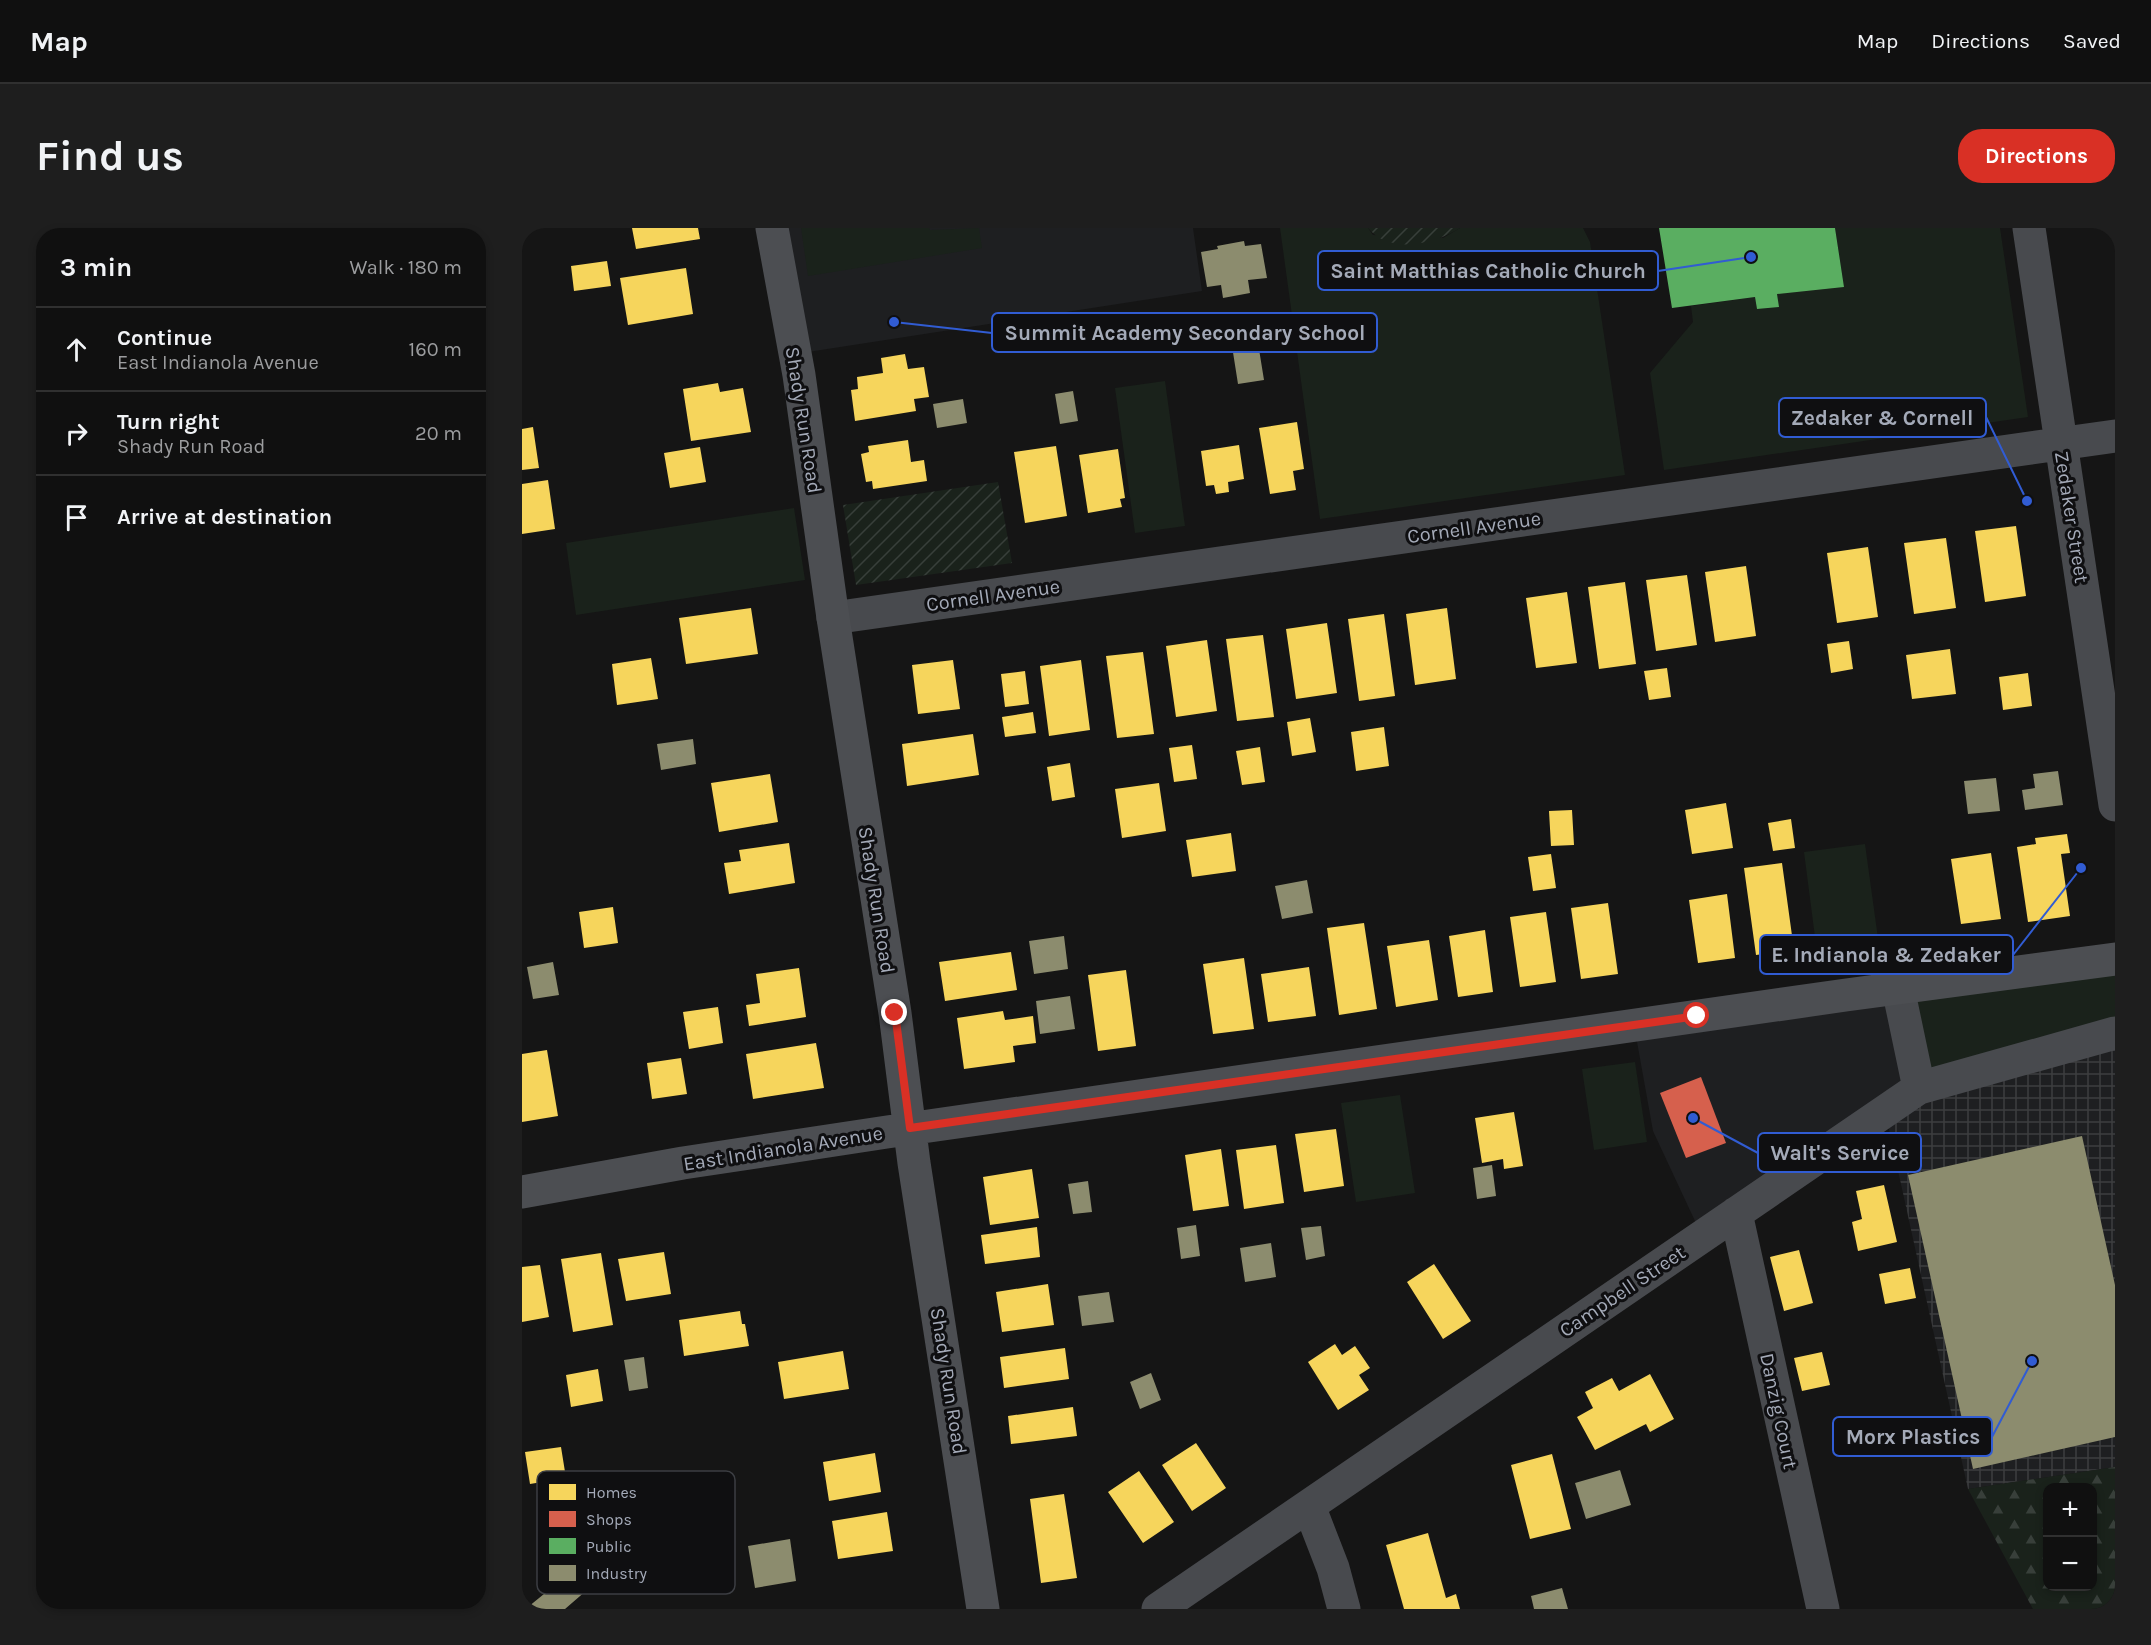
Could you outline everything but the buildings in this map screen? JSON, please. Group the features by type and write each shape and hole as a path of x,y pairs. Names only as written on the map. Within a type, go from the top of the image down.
{"street":[{"name":"Shady Run Road","path":"772,228 799,375 833,618 895,1013 910,1128 983,1609"},
{"name":"Zedaker Street","path":"2030,228 2115,805"},
{"name":"Cornell Avenue","path":"833,618 2115,436"},
{"name":"East Indianola Avenue","path":"522,1192 683,1163 910,1128 2115,959"},
{"path":"1898,988 1919,1088"},
{"name":"Campbell Street","path":"1158,1609 1919,1088 2115,1033"},
{"name":"Danzig Court","path":"1736,1213 1823,1609"},
{"path":"1309,1506 1333,1568 1344,1609"}],"shaded area":[{"path":"772,228 1193,228 1202,291 795,354"},
{"path":"1898,988 1919,1088 1702,1236 1653,1131 1634,1025"},
{"path":"2115,1033 2115,1467 1968,1489 1885,1111"}],"green space":[{"path":"801,228 929,228 930,230 979,228 982,248 808,276"},
{"path":"1280,228 1368,228 1373,235 1443,238 1460,228 1583,228 1590,242 1625,475 1320,519"},
{"path":"1368,228 1460,228 1438,239 1400,244 1388,242"},
{"path":"1835,228 2000,228 2028,417 1664,470 1650,373 1693,322 1691,306 1755,297 1757,309 1778,307 1777,294 1844,287"},
{"path":"1165,381 1185,526 1135,533 1115,388"},
{"path":"998,482 1012,563 856,585 843,505"},
{"path":"794,508 805,580 576,615 566,543"},
{"path":"1865,844 1881,960 1819,968 1804,852"},
{"path":"2115,959 2115,1033 1919,1088 1898,988"},
{"path":"1635,1062 1647,1142 1594,1150 1582,1069"},
{"path":"1400,1095 1415,1193 1356,1202 1341,1103"},
{"path":"2115,1467 2115,1609 2033,1609 1968,1489"}],"place":[{"name":"Saint Matthias Catholic Church","path":"1751,257"},
{"name":"Summit Academy Secondary School","path":"894,322"},
{"name":"Zedaker & Cornell","path":"2027,501"},
{"name":"E. Indianola & Zedaker","path":"2081,868"},
{"name":"Walt's Service","path":"1693,1118"},
{"name":"Morx Plastics","path":"2032,1361"}],"route":[{"path":"895,1013 910,1128 1697,1016"}]}
